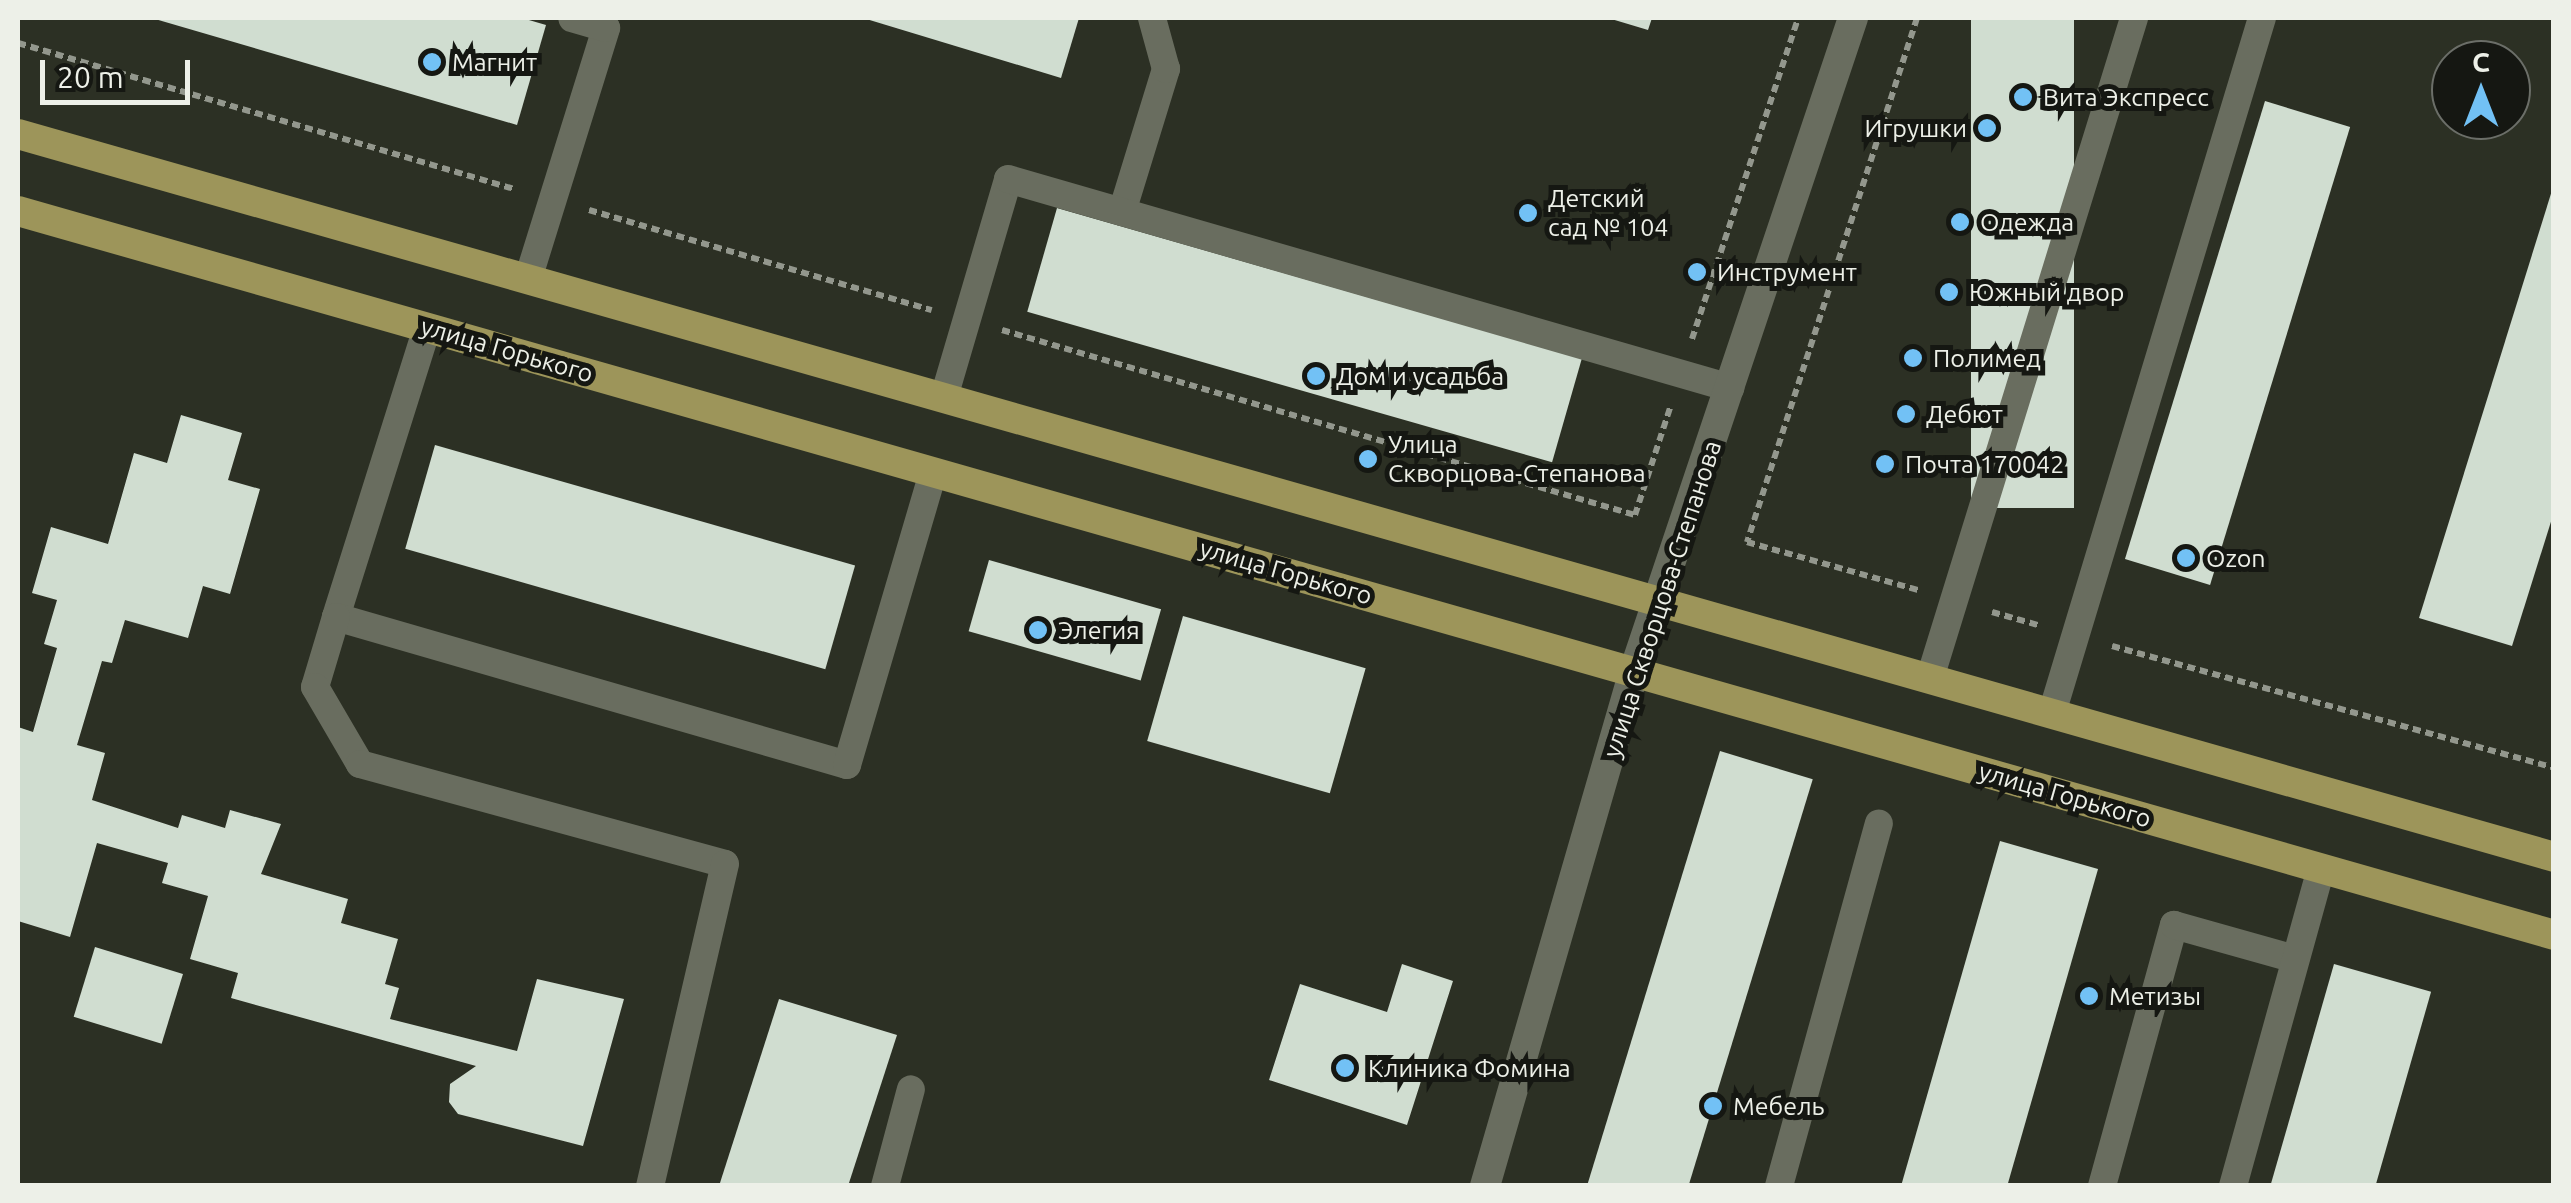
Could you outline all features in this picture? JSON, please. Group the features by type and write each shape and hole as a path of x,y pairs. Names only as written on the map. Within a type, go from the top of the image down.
{"main road":[{"path":"18,134 2554,857"},
{"name":"улица Горького","path":"18,211 2554,935"}],"street":[{"name":"улица Скворцова-Степанова","path":"1485,1186 1634,672 1854,18"}],"lane":[{"path":"528,279 606,28 572,18"},
{"path":"1122,212 1166,69 1152,18"},
{"path":"1930,678 2134,18"},
{"path":"2052,713 2262,18"},
{"path":"944,397 1008,179 1730,388"},
{"path":"427,328 315,687 360,764 726,864 650,1186"},
{"path":"336,617 847,765 932,472"},
{"path":"1779,1186 1879,824"},
{"path":"2233,1186 2321,868"},
{"path":"2102,1186 2174,925 2295,958"},
{"path":"885,1186 910,1089"}],"path":[{"path":"18,43 1635,515 1798,18"},
{"path":"1917,18 1747,542 2554,768"}],"building":[{"path":"522,18 546,25 517,125 155,19"},
{"path":"863,18 1079,18 1061,78"},
{"path":"1608,18 1652,18 1648,30"},
{"path":"1971,18 2074,18 2074,508 1971,508"},
{"path":"2265,101 2350,127 2210,585 2125,559"},
{"path":"2554,184 2554,512 2512,646 2419,618"},
{"path":"1057,208 1582,358 1552,462 1027,312"},
{"path":"181,415 242,433 228,480 260,489 230,594 203,586 188,638 125,620 112,663 102,661 77,745 105,753 92,800 178,828 182,815 225,828 230,810 281,824 261,874 348,899 341,923 398,939 385,984 399,988 390,1019 517,1051 537,979 624,999 583,1146 458,1114 449,1102 450,1084 476,1066 231,998 238,973 190,959 208,896 162,883 168,863 97,843 70,937 18,921 18,727 33,732 57,648 44,644 57,600 32,593 51,527 108,544 134,453 167,463"},
{"path":"435,445 855,565 825,669 405,549"},
{"path":"989,560 1161,609 1141,680 969,631"},
{"path":"1183,616 1366,668 1330,793 1147,741"},
{"path":"1720,751 1813,779 1688,1186 1587,1186"},
{"path":"2000,841 2098,869 2007,1186 1901,1186"},
{"path":"95,947 183,974 162,1044 74,1017"},
{"path":"1402,964 1453,981 1407,1125 1269,1080 1300,984 1387,1012"},
{"path":"2334,964 2431,992 2375,1186 2270,1186"},
{"path":"779,999 897,1035 848,1186 719,1186"}],"place":[{"name":"Магнит","path":"432,62"},
{"name":"Вита Экспресс","path":"2023,97"},
{"name":"Игрушки","path":"1987,128"},
{"name":"Детский сад № 104","path":"1528,213"},
{"name":"Одежда","path":"1960,222"},
{"name":"Инструмент","path":"1697,272"},
{"name":"Южный двор","path":"1949,292"},
{"name":"Полимед","path":"1913,358"},
{"name":"Дом и усадьба","path":"1316,376"},
{"name":"Дебют","path":"1906,414"},
{"name":"Улица Скворцова-Степанова","path":"1368,459"},
{"name":"Почта 170042","path":"1885,464"},
{"name":"Ozon","path":"2186,558"},
{"name":"Элегия","path":"1038,630"},
{"name":"Метизы","path":"2089,996"},
{"name":"Клиника Фомина","path":"1345,1068"},
{"name":"Мебель","path":"1713,1106"}]}
